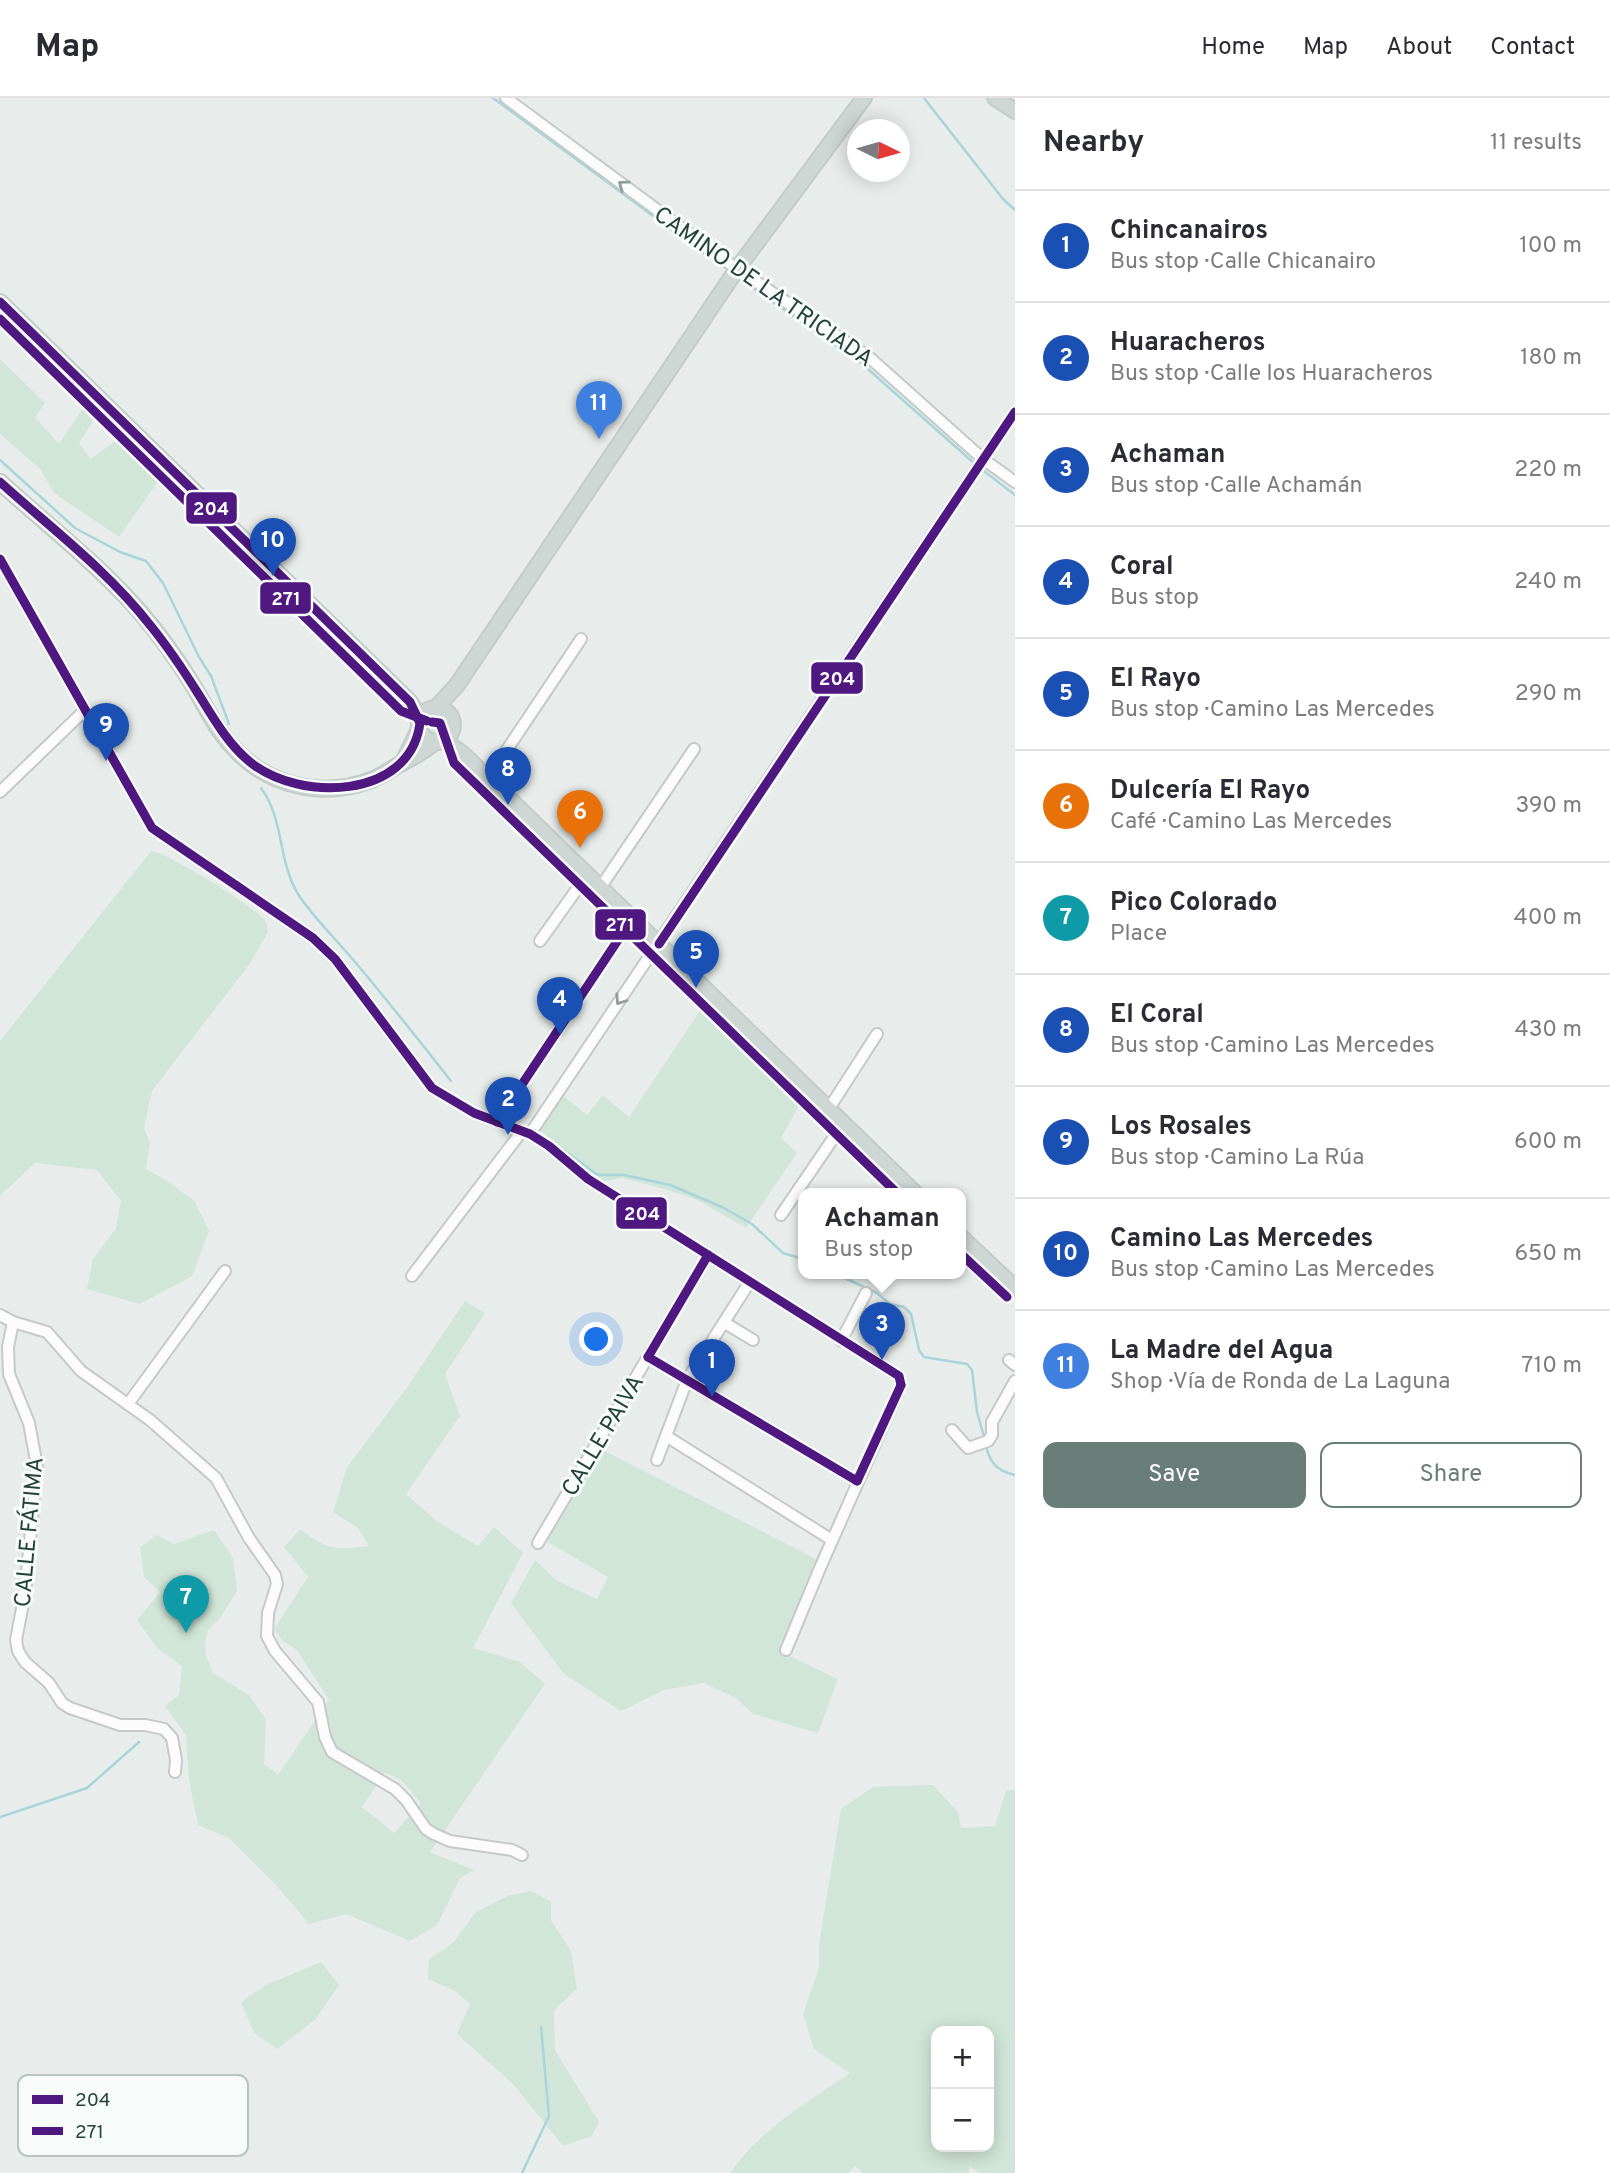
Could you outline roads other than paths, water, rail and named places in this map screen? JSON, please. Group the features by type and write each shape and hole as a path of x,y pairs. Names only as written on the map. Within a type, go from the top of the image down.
{"main road":[{"path":"403,762 427,716 457,685 737,269 864,98"},
{"path":"995,98 1015,111"},
{"path":"0,302 427,716"},
{"path":"0,482 141,613 173,655 230,745 263,772 285,783 307,788 350,787 372,780 415,757 439,741 452,724 457,685"},
{"path":"427,716 446,712 463,754"},
{"path":"427,716 425,738 439,741 463,754 910,1188"},
{"path":"966,1242 1015,1288"}],"street":[{"name":"CAMINO DE LA TRICIADA","path":"506,98 737,269 870,358 983,459 1015,482"},
{"path":"412,1276 526,1133 659,944 1015,412"},
{"path":"0,559 152,828 313,938 335,959 432,1088 474,1112 526,1133 588,1179 899,1376 901,1385 786,1650"},
{"path":"488,778 580,639"},
{"path":"0,792 85,710"},
{"path":"600,888 694,750"},
{"path":"540,941 587,875"},
{"path":"497,1122 632,919"},
{"path":"828,1110 877,1034"},
{"path":"800,1188 843,1124"},
{"path":"782,1215 798,1191"},
{"name":"CALLE PAIVA","path":"538,1543 708,1255"},
{"path":"128,1404 225,1271"},
{"path":"657,1460 687,1380 750,1283"},
{"path":"841,1341 866,1293"},
{"path":"0,1315 13,1322 47,1332 81,1371 128,1404 212,1473 249,1538 272,1569 277,1584 268,1613 267,1636 275,1651 318,1702 325,1737 332,1752 395,1789 426,1829 434,1834 450,1841 512,1850 522,1855"},
{"name":"CALLE FÁTIMA","path":"13,1322 8,1347 9,1374 29,1423 37,1466 25,1593 17,1632 18,1651 49,1683 62,1703 70,1708 120,1725 145,1725 164,1729 172,1738 176,1760 174,1772"},
{"path":"725,1323 753,1340"},
{"path":"648,1357 858,1481"},
{"path":"952,1430 968,1448 985,1442 992,1436 992,1422 1015,1381"},
{"path":"666,1436 832,1540"}],"waterway":[{"path":"493,98 710,258"},
{"path":"924,98 1003,199 1015,210"},
{"path":"744,282 860,362 975,464"},
{"path":"0,460 75,528 120,552 146,561 163,583 211,676 229,724"},
{"path":"984,471 1015,495"},
{"path":"261,788 274,813 287,868 298,894 451,1081"},
{"path":"562,1149 598,1175 624,1175 670,1185 722,1207 752,1224 783,1253 798,1258"},
{"path":"847,1279 877,1293 890,1304 904,1307 911,1314 919,1350 924,1357 967,1364 972,1370 977,1412 985,1440"},
{"path":"986,1445 995,1465 1015,1475"},
{"path":"0,1817 87,1788 139,1742"},
{"path":"522,2173 549,2116 541,2027"}],"place":[{"name":"La Madre del Agua","path":"599,439"},
{"name":"Camino Las Mercedes","path":"273,576"},
{"name":"Los Rosales","path":"106,761"},
{"name":"El Coral","path":"508,805"},
{"name":"Dulcería El Rayo","path":"580,848"},
{"name":"El Rayo","path":"696,988"},
{"name":"Coral","path":"560,1035"},
{"name":"Huaracheros","path":"508,1135"},
{"name":"Achaman","path":"882,1360"},
{"name":"Chincanairos","path":"712,1397"},
{"name":"Pico Colorado","path":"186,1633"}]}
